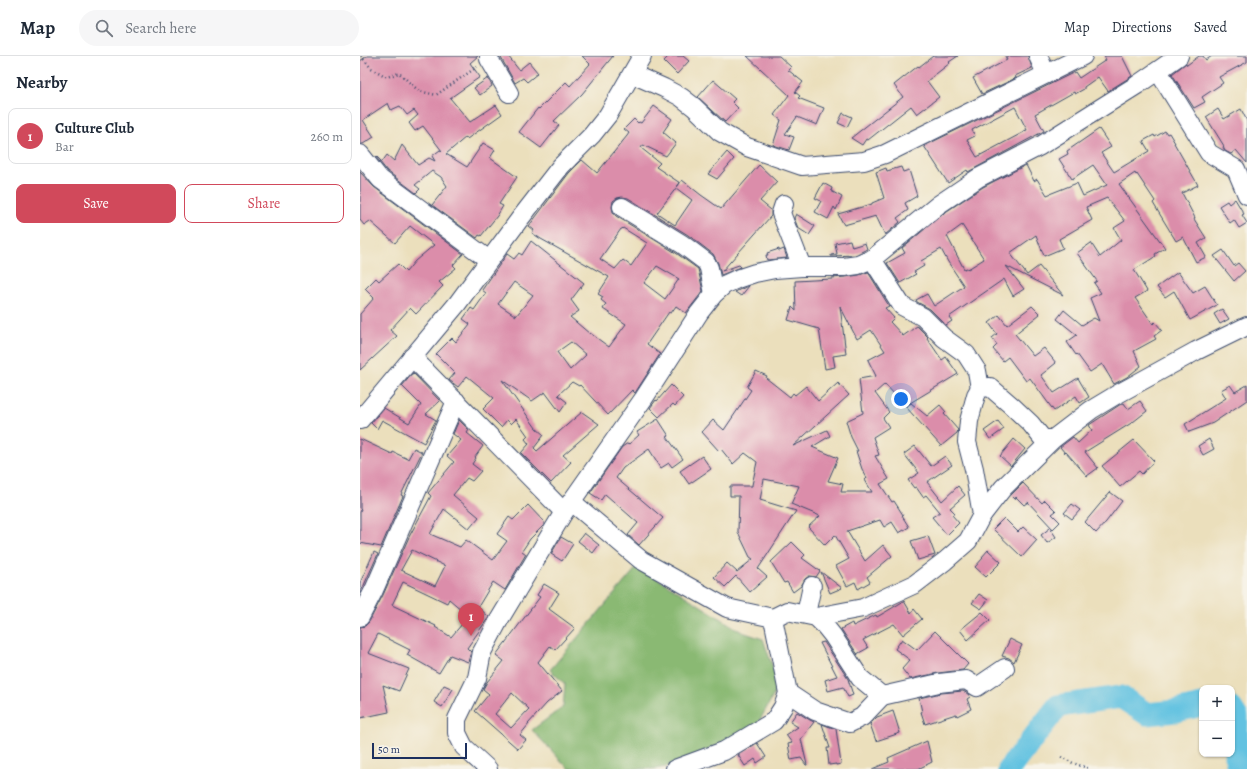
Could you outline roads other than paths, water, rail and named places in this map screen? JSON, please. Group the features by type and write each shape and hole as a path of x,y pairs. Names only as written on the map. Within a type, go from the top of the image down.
{"street":[{"path":"360,420 458,304 489,260 561,166 592,135 608,115 642,56"},
{"path":"1038,56 1046,74"},
{"path":"632,74 681,97 694,107 720,132 747,147 802,166 864,161 885,154 1083,56"},
{"path":"488,769 464,747 457,733 457,719 477,678 482,652 503,613 568,507 644,398 699,313 714,294 724,285 755,273 775,269 844,266 858,264 872,259 938,205 978,178 1040,146 1102,108 1179,56"},
{"path":"489,58 509,92"},
{"path":"1158,71 1209,153 1236,169 1247,196"},
{"path":"360,154 380,178 489,260"},
{"path":"784,204 781,213 802,267"},
{"path":"622,207 682,244 706,262 709,268 714,294"},
{"path":"872,259 902,306 923,317 944,338 966,354 976,371 980,388 976,395 969,421 967,442 974,469 982,515"},
{"path":"412,357 484,431 568,507 641,560 727,608 773,618 787,611 811,616 863,608 915,584 968,541 982,515 1003,488 1053,440 1091,410 1196,351 1247,326"},
{"path":"980,388 990,388 1031,424 1043,440 1053,440"},
{"path":"360,617 374,590 456,401"},
{"path":"811,616 812,586"},
{"path":"811,616 825,626 833,636 860,678 882,696"},
{"path":"675,769 724,751 774,721 783,707 788,693 773,618"},
{"path":"788,693 815,711 850,723 862,718 882,696 939,683 966,680 977,686 1005,668"}],"waterway":[{"path":"1009,769 1058,706 1121,697 1147,714 1176,711 1199,706"},
{"path":"1235,714 1237,717 1236,760 1247,761"}],"place":[{"name":"Culture Club","path":"471,636"}]}
